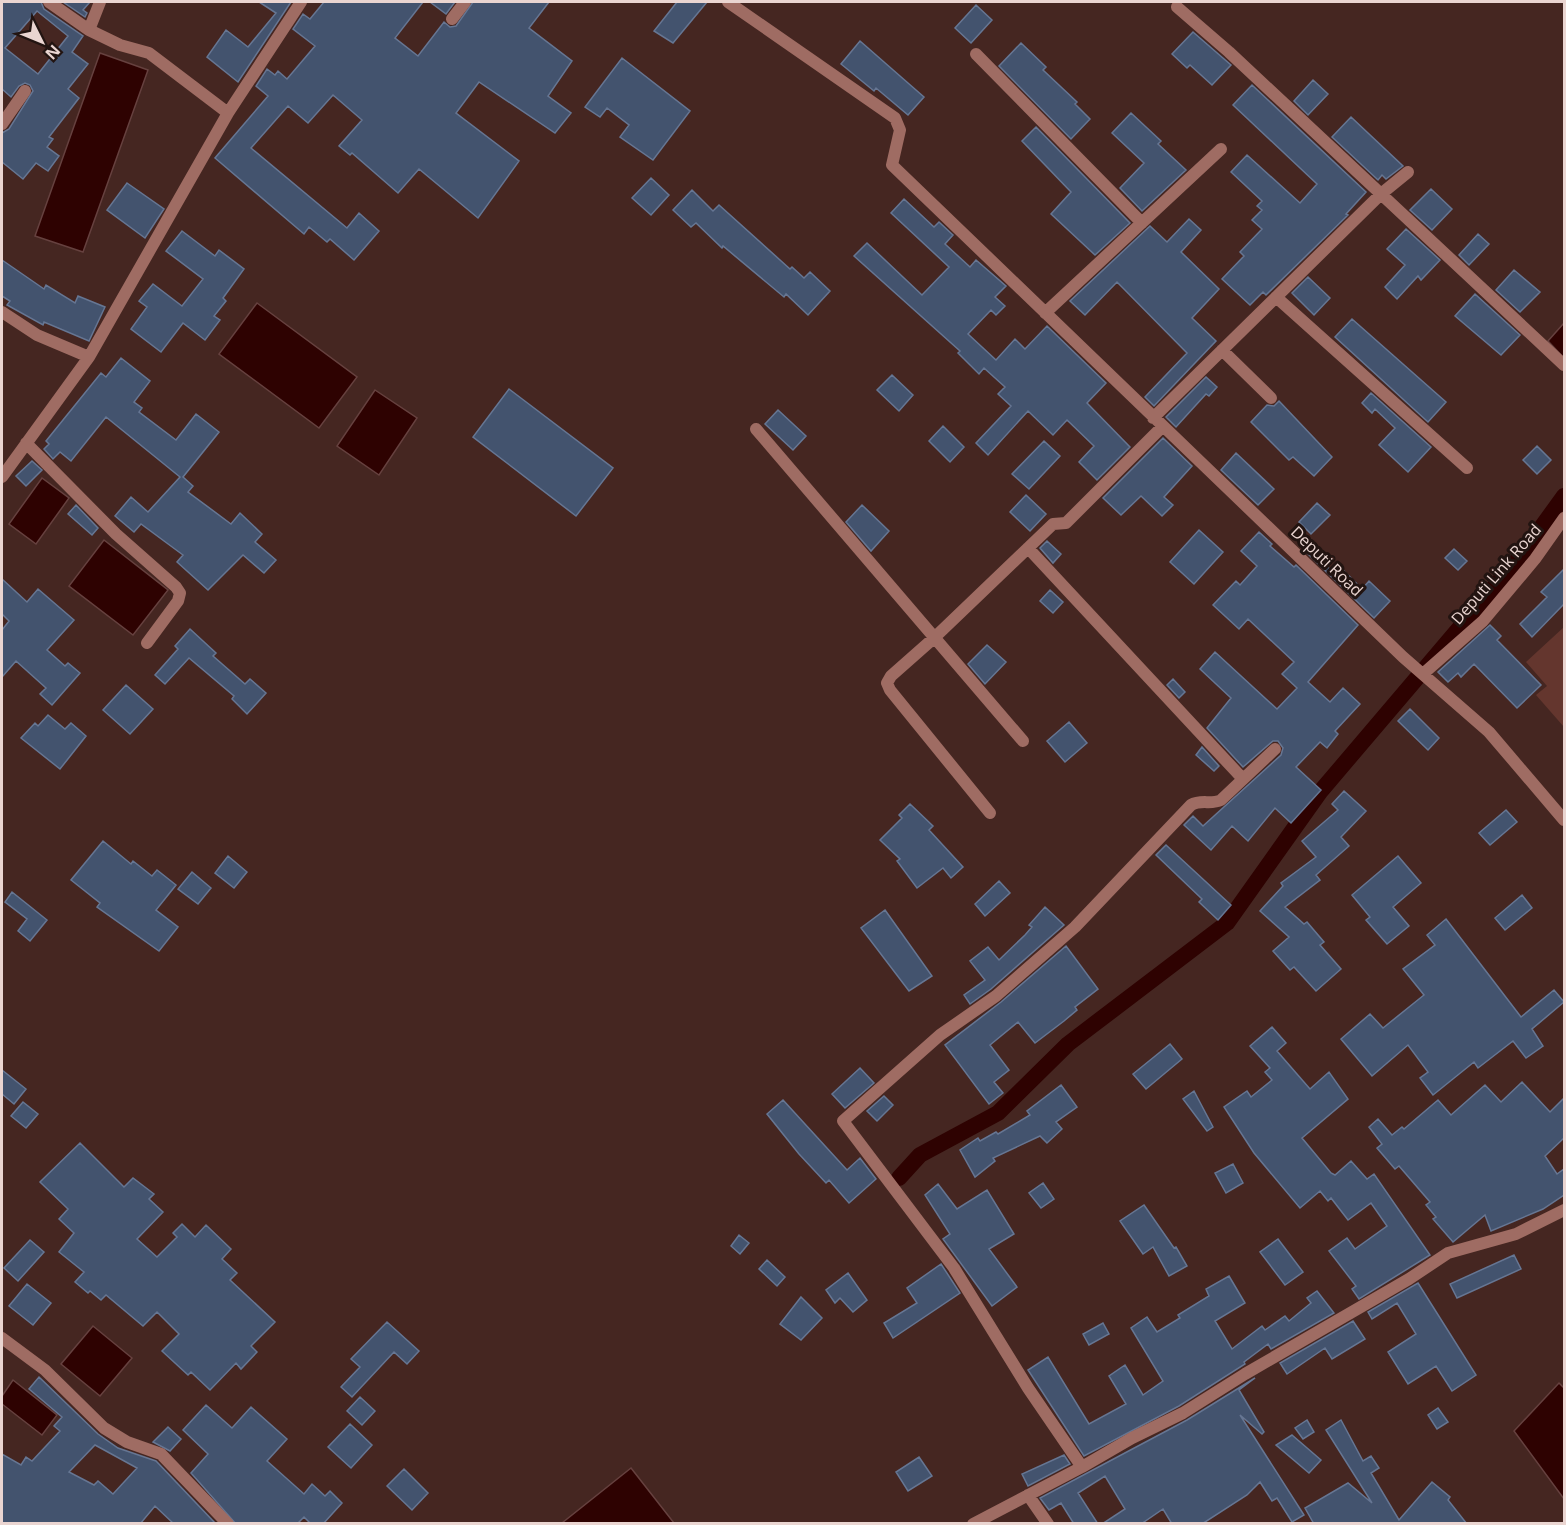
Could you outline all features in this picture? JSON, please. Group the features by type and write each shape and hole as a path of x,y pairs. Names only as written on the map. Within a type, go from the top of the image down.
{"street":[{"path":"49,2 89,30 120,45 149,53 228,113"},
{"path":"89,30 100,2"},
{"path":"2,477 89,357 228,113 300,2"},
{"path":"452,19 465,2"},
{"name":"Deputi Road","path":"728,2 896,118 900,130 892,165 1403,657 1489,732 1564,820"},
{"path":"1177,7 1228,51 1564,365"},
{"path":"976,54 1142,223"},
{"path":"2,124 25,91"},
{"path":"1045,313 1221,149"},
{"path":"990,813 890,690 887,683 891,676 1053,524 1066,523 1222,350 1381,194 1408,172"},
{"path":"1276,297 1467,468"},
{"path":"2,312 37,335 89,357"},
{"path":"1222,350 1271,398"},
{"path":"756,429 1023,741"},
{"path":"26,443 116,534 180,593 178,601 147,643"},
{"name":"Deputi Link Road","path":"1424,673 1483,621 1535,559 1564,518"},
{"path":"1028,548 1243,779"},
{"path":"1083,1467 1028,1388 954,1268 897,1189 843,1122 940,1035 996,996 1075,927 1191,806 1201,801 1215,803 1221,800 1275,749"},
{"path":"973,1524 1183,1413 1245,1374 1409,1279 1448,1253 1516,1234 1564,1210"},
{"path":"2,1338 45,1370 104,1428 127,1442 161,1454 228,1524"},
{"path":"1028,1495 1048,1524"}],"shaded area":[{"path":"100,53 148,70 83,252 35,236"},
{"path":"257,303 357,377 319,428 219,354"},
{"path":"1564,323 1564,358 1548,341"},
{"path":"375,390 417,418 379,475 337,446"},
{"path":"42,478 69,498 36,544 9,524"},
{"path":"104,540 168,590 133,635 69,586"},
{"path":"1564,627 1564,727 1536,695 1547,686 1526,662"},
{"path":"93,1326 132,1358 100,1396 61,1364"},
{"path":"13,1380 57,1415 42,1435 2,1404 2,1396"},
{"path":"1559,1383 1564,1388 1564,1499 1514,1431"},
{"path":"631,1468 674,1523 562,1523"}],"building":[{"path":"2,2 41,2 44,9 83,36 72,52 88,64 68,89 79,98 49,137 53,139 47,147 59,156 48,171 36,163 23,179 2,162 2,133 9,129 33,91 30,85 25,83 19,86 11,97 2,89","holes":["37,11 68,36 38,74 5,48"]},
{"path":"63,2 90,2 83,10 87,13 85,17"},
{"path":"259,2 291,2 238,82 207,57 226,30 248,47 276,13"},
{"path":"324,2 423,2 395,38 418,56 444,22 450,27 456,26 473,2 549,2 529,28 572,61 548,96 571,113 555,133 479,82 456,113 519,161 478,218 419,169 398,193 352,153 350,155 339,146 362,120 333,95 308,123 288,106 251,148 347,228 359,213 379,231 354,260 330,239 327,242 309,227 304,234 215,158 268,96 256,86 267,69 275,75 278,71 287,79 315,46 293,29 303,14 310,19"},
{"path":"430,2 455,2 446,14"},
{"path":"677,2 707,2 673,43 654,31"},
{"path":"976,5 992,20 971,43 955,28"},
{"path":"1193,32 1231,65 1212,85 1190,65 1187,68 1172,54"},
{"path":"860,41 924,97 908,115 876,88 874,91 841,64"},
{"path":"1021,43 1046,67 1043,70 1077,102 1075,104 1090,119 1071,139 999,66"},
{"path":"622,58 690,111 653,160 620,137 629,125 607,108 600,117 585,107"},
{"path":"1313,80 1328,94 1308,115 1294,101"},
{"path":"1252,85 1366,192 1346,214 1348,215 1266,295 1263,292 1250,305 1222,279 1244,256 1240,252 1262,229 1252,220 1262,210 1257,206 1262,201 1231,172 1247,155 1300,203 1317,184 1233,105"},
{"path":"1131,113 1161,141 1158,144 1186,170 1142,211 1120,188 1144,163 1112,133"},
{"path":"1351,117 1403,166 1386,179 1382,175 1378,180 1332,137"},
{"path":"1036,127 1130,223 1095,255 1051,214 1071,192 1022,141"},
{"path":"651,178 669,195 651,215 632,198"},
{"path":"127,183 164,209 145,238 107,210"},
{"path":"1431,189 1452,209 1432,230 1410,210"},
{"path":"692,190 713,211 719,205 790,269 792,267 804,278 810,272 830,291 808,315 786,294 784,297 723,246 722,248 696,223 691,227 673,210"},
{"path":"904,199 934,227 939,222 953,235 945,244 970,267 976,260 1006,286 995,297 1005,306 996,315 991,310 968,334 996,360 1015,339 1025,349 1047,326 1106,383 1087,403 1130,447 1097,480 1079,462 1094,446 1067,420 1053,435 1028,411 988,455 976,443 1011,406 998,394 1005,387 984,368 979,374 958,353 960,351 854,256 867,243 922,295 949,267 891,213"},
{"path":"1189,219 1201,230 1181,252 1219,289 1192,318 1216,341 1154,406 1145,397 1187,353 1117,282 1085,315 1070,301 1150,226 1167,242"},
{"path":"1406,229 1440,260 1421,280 1418,276 1397,299 1385,287 1405,265 1387,249"},
{"path":"182,231 215,256 219,250 244,269 223,298 226,301 214,316 220,320 205,340 183,323 161,352 131,329 147,307 139,301 153,284 182,306 203,279 166,251"},
{"path":"1478,234 1489,244 1469,265 1459,255"},
{"path":"2,260 44,289 46,285 75,303 78,296 105,307 89,341 44,322 43,325 7,305 10,301 2,296"},
{"path":"1514,270 1540,292 1520,312 1496,290"},
{"path":"1308,277 1330,298 1314,315 1292,293"},
{"path":"1475,294 1520,335 1501,355 1455,316"},
{"path":"1352,319 1446,402 1428,422 1335,337"},
{"path":"121,358 150,381 134,402 142,408 139,412 176,440 196,414 219,432 183,477 193,486 188,492 231,524 240,513 262,534 255,542 276,560 264,573 243,555 208,590 177,562 183,555 141,524 134,532 115,516 131,497 148,512 180,477 106,417 71,461 60,452 53,459 44,449 49,444 46,441 101,373 106,377"},
{"path":"892,375 913,395 899,411 877,390"},
{"path":"1206,377 1217,387 1209,396 1206,394 1176,427 1166,417"},
{"path":"509,389 613,468 576,516 473,437"},
{"path":"1371,393 1431,447 1408,472 1379,445 1395,428 1375,409 1372,413 1362,403"},
{"path":"1279,401 1332,457 1314,476 1293,457 1289,460 1251,422 1267,405 1274,406"},
{"path":"778,410 806,436 793,450 765,424"},
{"path":"943,426 964,447 950,462 929,441"},
{"path":"1163,438 1192,466 1164,497 1173,505 1162,516 1141,496 1121,515 1103,498"},
{"path":"1044,441 1060,456 1029,489 1012,474"},
{"path":"1537,446 1551,460 1537,474 1523,460"},
{"path":"1236,453 1274,489 1258,505 1221,470"},
{"path":"32,461 42,470 26,486 16,476"},
{"path":"1026,495 1046,514 1030,531 1010,512"},
{"path":"1317,503 1330,515 1311,534 1299,522"},
{"path":"76,505 98,528 92,535 68,514"},
{"path":"862,505 889,531 871,551 846,522"},
{"path":"1199,530 1223,552 1194,584 1170,562"},
{"path":"1259,532 1272,544 1270,546 1294,567 1296,565 1358,625 1308,682 1330,702 1343,688 1360,704 1335,731 1338,734 1327,748 1320,742 1296,767 1321,790 1291,823 1275,808 1248,841 1232,826 1211,850 1184,825 1193,816 1203,826 1281,755 1283,748 1278,741 1273,741 1243,767 1207,728 1231,698 1200,669 1215,652 1277,709 1297,688 1282,674 1294,662 1248,619 1239,629 1213,605 1236,581 1240,585 1257,566 1241,551"},
{"path":"1047,541 1061,554 1053,563 1040,548"},
{"path":"1454,549 1467,561 1458,570 1445,558"},
{"path":"1309,550 1333,572 1339,566 1362,589 1369,581 1390,601 1374,618 1307,553"},
{"path":"1564,569 1564,604 1532,637 1520,624 1547,597 1541,592"},
{"path":"2,579 27,602 38,589 74,620 47,650 65,666 68,663 80,673 52,705 40,694 46,688 16,661 2,677 2,630 9,621 2,614"},
{"path":"1050,590 1063,602 1053,613 1040,601"},
{"path":"1490,625 1501,636 1497,640 1541,685 1517,708 1474,664 1461,677 1458,673 1448,682 1438,672"},
{"path":"190,629 216,653 213,656 245,684 250,679 266,693 247,714 232,699 234,696 189,658 165,684 155,675 178,649 175,646"},
{"path":"987,645 1006,662 985,684 968,664"},
{"path":"1173,679 1185,692 1179,698 1167,685"},
{"path":"126,685 153,709 130,734 103,710"},
{"path":"1410,709 1439,738 1428,750 1398,721"},
{"path":"48,715 65,729 71,723 86,736 60,769 21,738 35,723 38,726"},
{"path":"1069,722 1087,743 1065,762 1047,741"},
{"path":"1202,747 1219,766 1214,771 1196,755"},
{"path":"1344,791 1366,811 1341,837 1349,846 1316,875 1320,880 1285,907 1304,924 1307,922 1324,942 1320,945 1341,969 1316,991 1294,967 1290,970 1273,951 1289,937 1260,911 1283,886 1281,883 1316,857 1302,841 1338,810 1332,804"},
{"path":"910,804 933,826 929,830 963,867 951,878 943,868 917,888 897,861 900,859 880,840 902,818 899,815"},
{"path":"1506,810 1517,822 1490,845 1479,833"},
{"path":"103,841 131,864 133,861 152,876 157,870 176,885 156,910 178,927 159,951 97,907 100,903 71,880"},
{"path":"1166,845 1231,905 1218,920 1199,902 1202,899 1156,855"},
{"path":"228,856 247,872 234,888 215,873"},
{"path":"1398,856 1421,883 1393,907 1409,926 1387,944 1366,920 1370,917 1352,895"},
{"path":"192,872 211,888 198,904 178,889"},
{"path":"999,881 1010,893 985,916 975,904"},
{"path":"12,892 47,920 30,941 18,931 27,919 5,902"},
{"path":"1522,895 1532,908 1505,930 1495,918"},
{"path":"1045,907 1064,925 991,989 970,1004 964,995 985,980 970,961 988,947 999,960 1032,927 1029,925"},
{"path":"885,910 932,976 909,991 861,928"},
{"path":"1446,919 1521,1017 1554,990 1564,1002 1532,1029 1543,1046 1526,1058 1513,1041 1478,1068 1474,1062 1433,1095 1420,1078 1428,1072 1408,1045 1372,1076 1341,1039 1370,1014 1383,1028 1424,995 1403,969 1435,945 1427,935"},
{"path":"1066,946 1098,989 1075,1007 1077,1010 1035,1043 1018,1022 990,1045 1009,1070 994,1082 1003,1093 989,1104 945,1045 1001,1002"},
{"path":"1272,1027 1286,1043 1277,1051 1310,1089 1329,1072 1348,1099 1302,1138 1335,1175 1351,1161 1367,1179 1374,1174 1430,1255 1359,1299 1352,1289 1356,1286 1329,1251 1347,1238 1355,1249 1387,1226 1371,1203 1348,1220 1331,1198 1328,1201 1320,1191 1300,1208 1254,1153 1224,1107 1247,1091 1251,1097 1272,1080 1265,1072 1270,1068 1250,1046"},
{"path":"1170,1044 1182,1059 1146,1089 1133,1074"},
{"path":"860,1068 874,1083 845,1108 832,1094"},
{"path":"2,1070 26,1089 14,1104 2,1094"},
{"path":"1522,1082 1550,1112 1564,1098 1564,1138 1545,1156 1557,1174 1564,1169 1564,1195 1543,1209 1491,1231 1485,1215 1453,1242 1433,1219 1436,1217 1426,1205 1430,1202 1399,1166 1395,1169 1377,1148 1382,1144 1369,1127 1378,1119 1392,1135 1402,1127 1404,1129 1438,1100 1451,1115 1485,1085 1501,1102"},
{"path":"1061,1085 1077,1107 1056,1122 1062,1129 1047,1143 1040,1136 993,1158 995,1161 975,1177 960,1150 978,1138 980,1141 996,1132 998,1134 1030,1115 1027,1111"},
{"path":"1194,1091 1213,1127 1207,1131 1183,1099"},
{"path":"884,1096 893,1105 877,1121 867,1111"},
{"path":"783,1100 847,1170 860,1158 876,1179 849,1203 829,1180 826,1183 799,1154 767,1114"},
{"path":"23,1102 38,1114 26,1128 11,1116"},
{"path":"80,1143 124,1187 133,1178 154,1194 149,1199 163,1212 137,1239 157,1257 177,1237 173,1233 182,1224 195,1237 206,1225 231,1249 222,1259 237,1273 230,1280 275,1322 251,1346 257,1352 241,1369 236,1363 210,1390 191,1372 188,1375 162,1351 179,1334 157,1312 143,1326 106,1295 101,1300 90,1291 88,1293 75,1282 84,1272 59,1252 74,1233 59,1219 68,1209 40,1182"},
{"path":"1233,1164 1243,1183 1226,1193 1215,1173"},
{"path":"1043,1183 1054,1199 1041,1208 1029,1193"},
{"path":"938,1184 957,1209 987,1190 1014,1234 989,1249 1017,1287 992,1306 943,1239 950,1234 925,1195"},
{"path":"1144,1205 1174,1248 1176,1247 1187,1266 1169,1276 1153,1247 1143,1254 1120,1221"},
{"path":"739,1235 749,1243 740,1254 731,1246"},
{"path":"1278,1239 1303,1272 1285,1285 1260,1252"},
{"path":"30,1240 44,1252 18,1281 4,1268"},
{"path":"1514,1255 1521,1269 1457,1298 1450,1284"},
{"path":"767,1260 785,1277 777,1286 759,1269"},
{"path":"941,1264 960,1293 893,1338 884,1323 917,1303 907,1288"},
{"path":"848,1273 867,1300 853,1312 840,1298 835,1303 826,1290"},
{"path":"1229,1276 1245,1303 1215,1321 1232,1349 1262,1326 1265,1330 1285,1316 1289,1321 1311,1303 1307,1298 1317,1291 1334,1313 1271,1349 1268,1344 1244,1362 1245,1364 1179,1406 1084,1456 1028,1370 1048,1357 1089,1424 1126,1404 1109,1376 1125,1365 1143,1395 1163,1381 1131,1328 1147,1317 1157,1332 1180,1318 1178,1315 1209,1296 1206,1289"},
{"path":"1418,1283 1476,1375 1452,1391 1436,1366 1408,1384 1388,1352 1416,1334 1397,1303 1372,1319 1368,1312"},
{"path":"27,1284 51,1303 33,1325 9,1306"},
{"path":"801,1297 822,1318 801,1340 780,1324"},
{"path":"1353,1321 1365,1339 1332,1359 1325,1348 1287,1374 1280,1363"},
{"path":"387,1322 419,1351 407,1364 394,1352 352,1397 341,1387 360,1367 351,1359"},
{"path":"1103,1323 1109,1334 1089,1345 1083,1334"},
{"path":"39,1377 98,1434 118,1448 156,1461 216,1524 174,1524 155,1506 140,1524 2,1524 2,1454 21,1465 26,1457 32,1461 60,1431 54,1426 62,1417 29,1389","holes":["95,1445 137,1468 113,1494 98,1481 94,1485 69,1472"]},
{"path":"1255,1378 1239,1390 1264,1432 1262,1434 1240,1415 1304,1515 1292,1522 1277,1498 1272,1501 1260,1482 1247,1495 1202,1524 1172,1524 1163,1509 1141,1524 1102,1524 1125,1509 1105,1476 1078,1493 1098,1524 1074,1524 1061,1503 1049,1510 1040,1498 1187,1420"},
{"path":"360,1397 375,1411 362,1425 347,1411"},
{"path":"206,1405 232,1428 251,1407 287,1439 267,1461 304,1494 312,1484 325,1496 330,1491 342,1503 323,1524 311,1524 304,1517 297,1524 236,1524 191,1473 208,1454 183,1430"},
{"path":"1438,1408 1448,1422 1437,1429 1428,1415"},
{"path":"1307,1420 1314,1432 1303,1439 1295,1428"},
{"path":"1341,1420 1363,1461 1371,1456 1379,1468 1371,1473 1399,1520 1432,1482 1450,1497 1448,1500 1467,1524 1314,1524 1305,1508 1348,1483 1372,1503 1326,1430"},
{"path":"350,1424 372,1445 351,1468 328,1447"},
{"path":"168,1427 181,1439 170,1451 153,1442"},
{"path":"1292,1435 1321,1460 1309,1473 1276,1445"},
{"path":"1064,1455 1070,1464 1028,1486 1022,1474"},
{"path":"919,1457 932,1476 908,1491 896,1472"},
{"path":"404,1469 428,1493 412,1510 387,1486"}],"waterway":[{"path":"899,1178 920,1155 998,1113 1068,1044 1227,923 1320,792 1519,558 1564,496"}]}
